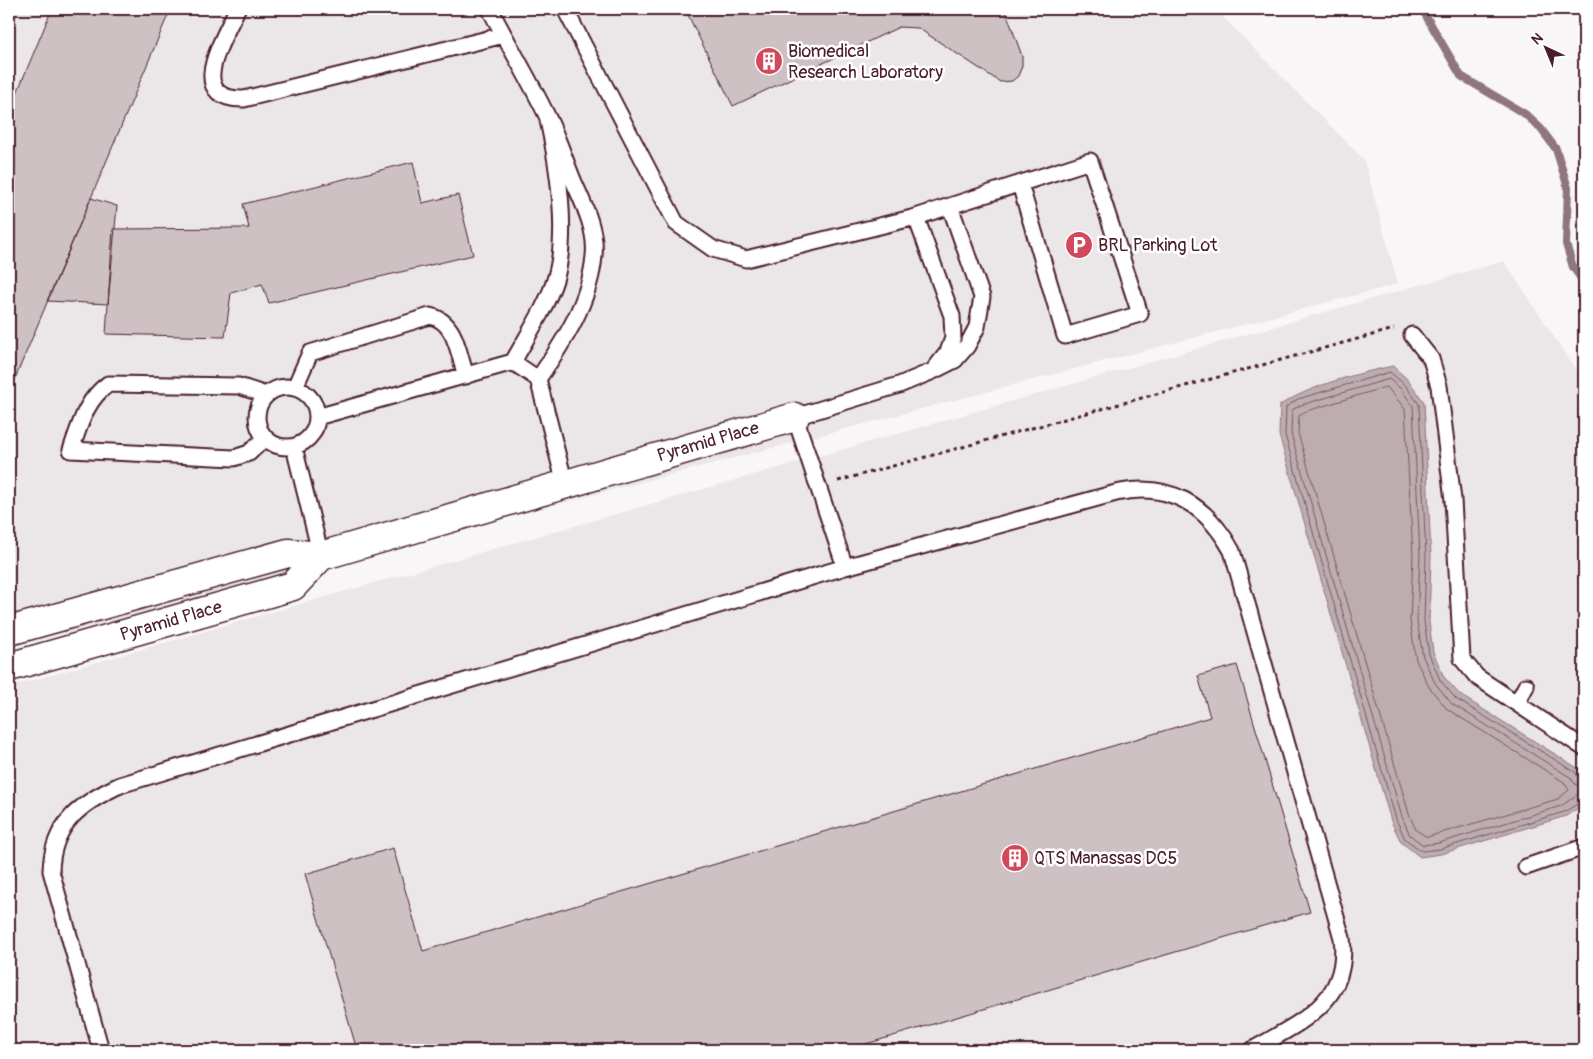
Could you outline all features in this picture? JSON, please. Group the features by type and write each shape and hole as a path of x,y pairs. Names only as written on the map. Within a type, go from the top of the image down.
{"street":[{"name":"Pyramid Place","path":"9,631 288,553 321,556 794,417"},
{"name":"Pyramid Place","path":"9,667 293,586 321,556"}],"lane":[{"path":"236,9 212,69 211,83 216,93 229,99 244,99 504,35"},
{"path":"490,9 548,120 588,217 595,255 589,285 581,306 555,354 538,380"},
{"path":"565,9 676,222 713,249 746,259 916,217 1090,161 1140,314 1065,336 1020,184"},
{"path":"317,417 514,362 555,281 563,246 555,150 548,120"},
{"path":"933,371 955,360 967,346 977,327 982,297 950,206"},
{"name":"Pyramid Place","path":"794,417 899,385 933,371 948,352 953,338 952,316 916,217"},
{"path":"295,388 310,353 430,316 441,318 450,327 466,376"},
{"path":"1412,335 1430,359 1439,386 1453,500 1462,659 1477,677 1584,748"},
{"path":"514,362 538,380 565,484"},
{"path":"265,438 249,453 234,458 70,450 87,405 96,393 108,384 239,386 266,395"},
{"path":"279,387 295,388 309,395 317,410 316,426 308,439 294,447 278,447 265,438 257,424 257,409 266,395 279,387"},
{"path":"794,417 845,567"},
{"path":"294,447 321,556"},
{"path":"101,1050 51,870 54,841 75,812 89,801 120,785 845,567 1132,489 1154,490 1184,500 1202,512 1217,527 1232,551 1336,914 1344,954 1339,979 1322,1006 1308,1017 1252,1050"},
{"path":"1516,703 1526,686"},
{"path":"1526,867 1584,847"}],"path":[{"path":"818,486 1392,329 1404,329 1412,335"}],"shaded area":[{"path":"9,9 1215,9 1364,160 1398,284 9,648"},
{"path":"1504,261 1584,382 1584,1050 9,1050 9,687"}],"water":[{"path":"1393,366 1409,381 1424,402 1431,556 1429,622 1433,652 1444,677 1460,695 1579,769 1584,780 1584,804 1566,816 1441,854 1420,857 1401,842 1391,821 1279,435 1280,405 1320,386"}],"building":[{"path":"52,9 154,9 168,15 9,393 9,112"},
{"name":"Biomedical Research Laboratory","path":"685,9 1005,9 1022,56 1022,66 1018,76 1012,81 1000,82 918,28 899,27 733,106"},
{"path":"413,162 422,203 458,195 473,255 269,303 262,284 231,293 225,337 106,334 113,229 249,228 243,204"},
{"path":"91,198 117,206 108,304 47,301"},
{"name":"QTS Manassas DC5","path":"1237,665 1310,912 846,1050 357,1050 305,874 393,848 423,951 1210,717 1198,676"}],"waterway":[{"path":"1422,9 1461,76 1525,114 1541,129 1556,149 1568,188 1566,244 1573,267 1584,283"}],"place":[{"name":"Biomedical Research Laboratory","path":"769,61"},
{"name":"BRL Parking Lot","path":"1079,245"},
{"name":"QTS Manassas DC5","path":"1015,858"}]}
